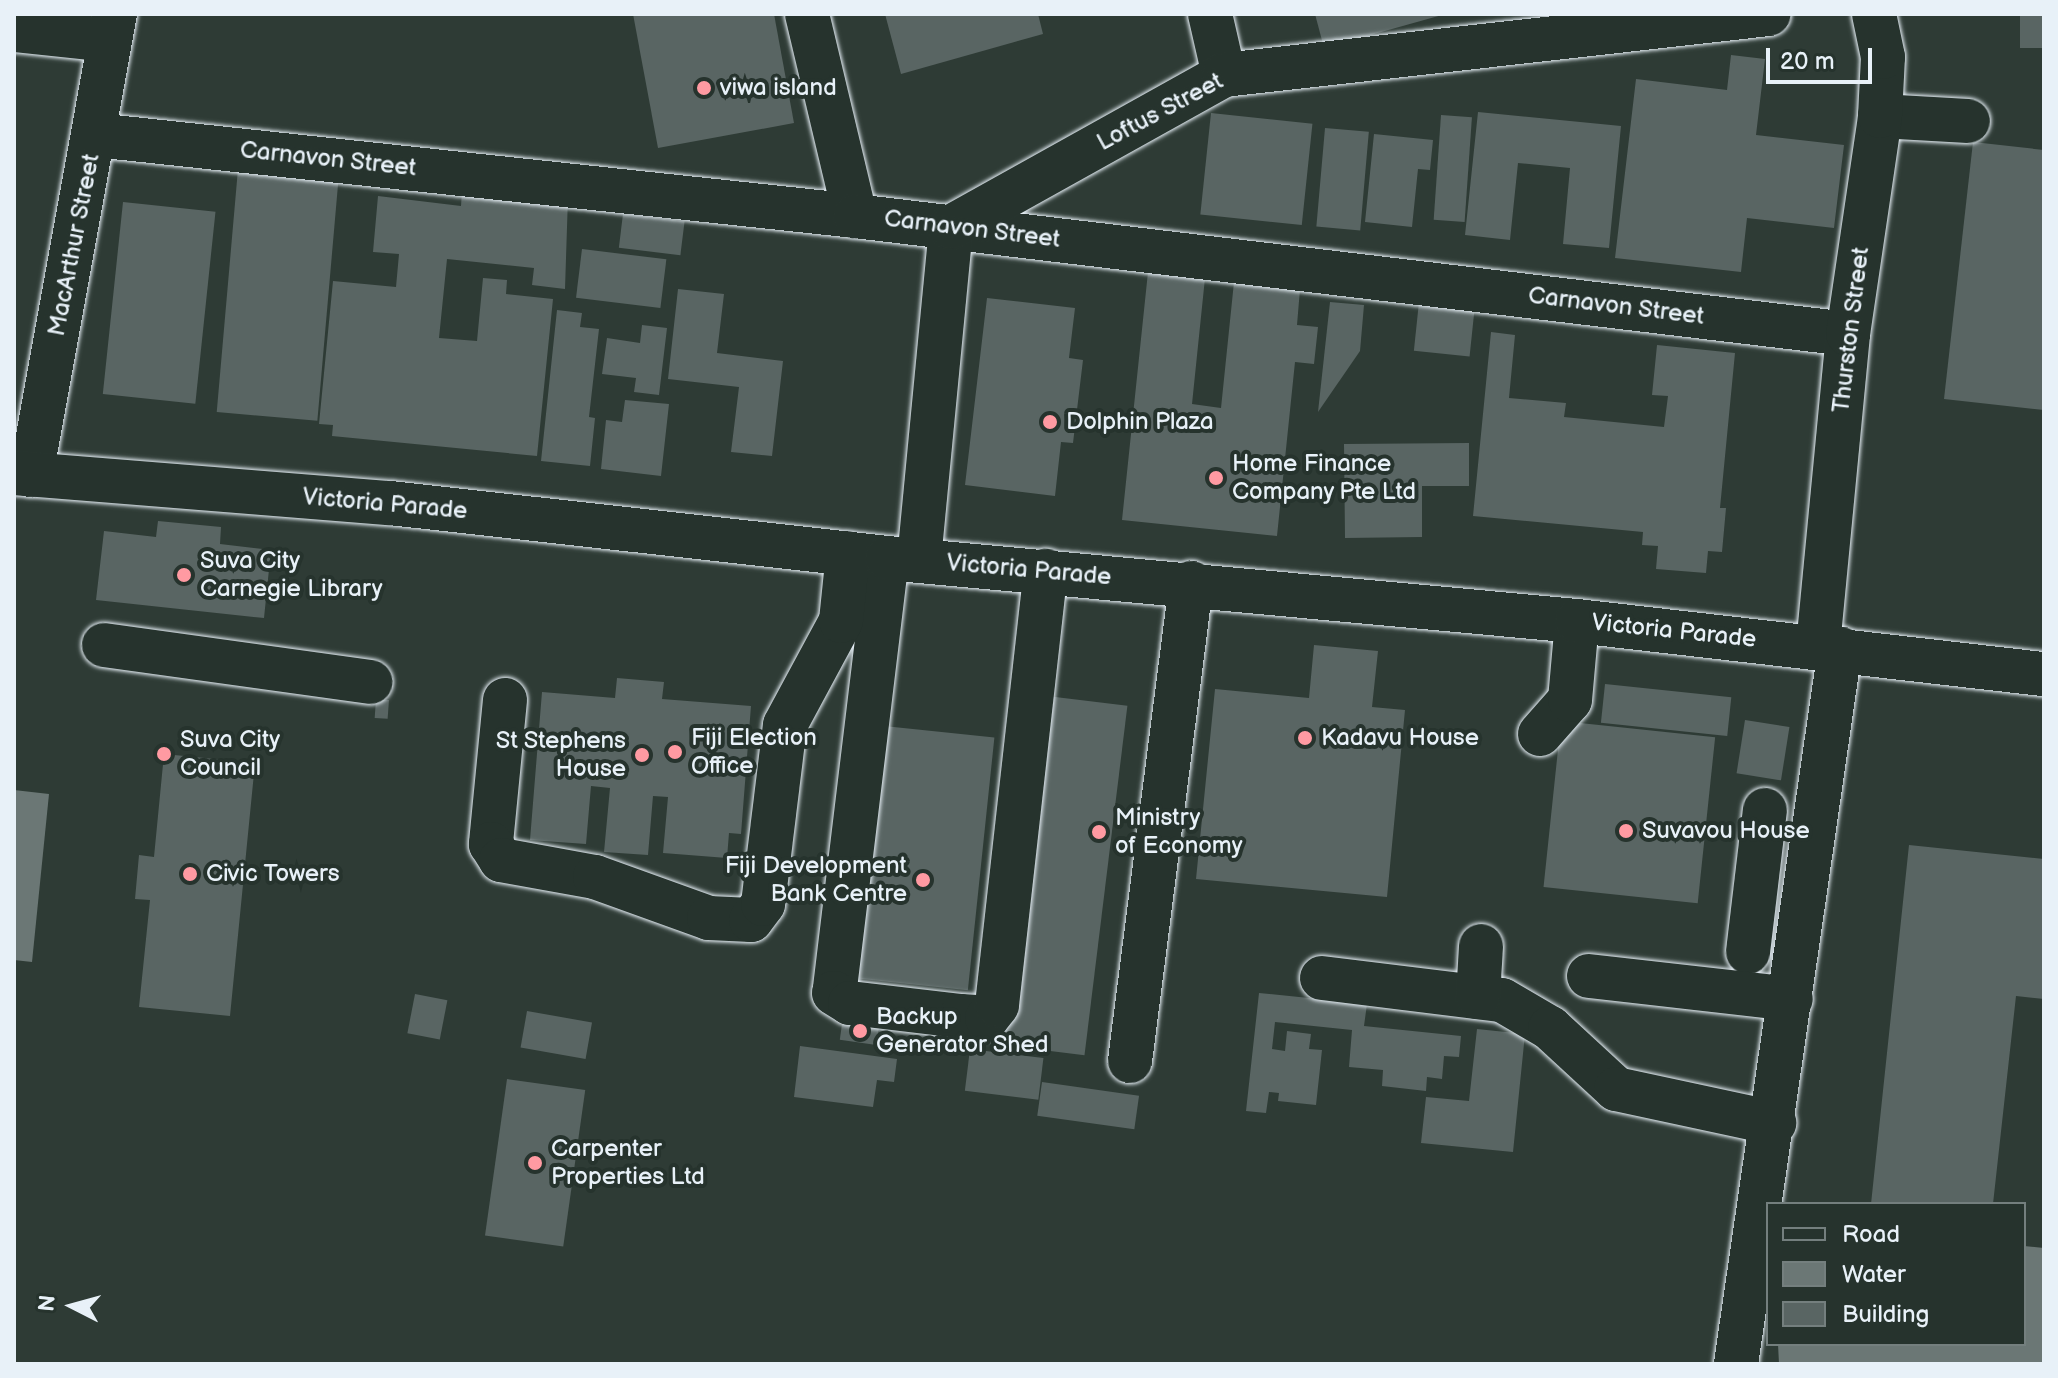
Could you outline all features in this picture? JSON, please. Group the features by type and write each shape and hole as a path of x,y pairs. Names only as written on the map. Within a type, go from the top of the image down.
{"main road":[{"path":"807,14 855,216"},
{"path":"1210,14 1224,75"},
{"name":"Loftus Street","path":"951,227 1224,75 1769,14"},
{"name":"Thurston Street","path":"1736,1364 1806,894 1829,648 1848,334 1880,116 1883,57 1874,14"},
{"path":"14,30 112,27"},
{"name":"MacArthur Street","path":"22,474 95,135 112,27"},
{"path":"1880,116 1968,121"},
{"name":"Carnavon Street","path":"95,135 855,216 1848,334"},
{"path":"951,227 885,557 834,993 850,1003 987,1018 997,1005 1046,571"},
{"name":"Victoria Parade","path":"22,474 390,503 885,557 1577,621 2044,674"},
{"path":"505,700 491,844 501,860 595,877 709,918 751,920 763,904 785,725 841,621 885,557"},
{"path":"1130,1061 1191,583"},
{"path":"1540,734 1570,700 1577,621"},
{"path":"104,645 370,682"},
{"path":"1748,952 1765,810"},
{"path":"1756,888 1806,894"},
{"path":"1478,997 1481,946"},
{"path":"1589,976 1791,999"},
{"path":"1322,978 1502,1000 1550,1028 1616,1089 1774,1123"}],"water":[{"path":"14,790 49,794 32,962 14,960"},
{"path":"2026,1246 2044,1248 2044,1364 1779,1364 1778,1346 2026,1346"}],"building":[{"path":"633,14 774,14 794,123 658,148"},
{"path":"885,14 1038,14 1043,34 901,74"},
{"path":"1315,14 1442,14 1442,15 1324,48"},
{"path":"2020,14 2044,14 2044,48 2020,48"},
{"path":"1731,55 1765,59 1756,135 1844,145 1834,228 1747,218 1741,272 1615,258 1636,79 1727,90"},
{"path":"1478,112 1621,126 1609,248 1563,244 1570,168 1518,163 1510,240 1465,235"},
{"path":"1211,113 1312,124 1302,225 1200,214"},
{"path":"1441,115 1472,117 1465,222 1434,220"},
{"path":"1325,128 1369,132 1360,230 1316,227"},
{"path":"1374,134 1433,140 1430,170 1418,169 1412,227 1365,222"},
{"path":"1973,142 2044,150 2044,410 1944,399"},
{"path":"238,169 339,178 317,421 217,412"},
{"path":"462,191 568,197 565,289 532,285 534,268 447,259 439,338 477,341 483,278 507,280 506,294 553,299 537,456 332,436 333,425 319,424 333,281 396,287 399,254 373,252 378,196 461,206"},
{"path":"123,202 215,212 195,404 103,394"},
{"path":"623,214 685,222 680,255 619,248"},
{"path":"582,249 666,259 660,308 576,298"},
{"path":"1148,272 1205,278 1192,404 1221,408 1234,282 1300,289 1297,325 1318,327 1314,364 1295,362 1277,536 1122,520"},
{"path":"678,289 724,294 717,353 783,361 772,456 731,452 739,387 668,379"},
{"path":"987,298 1075,308 1069,358 1083,360 1073,443 1061,442 1055,496 965,485"},
{"path":"1330,302 1364,305 1360,351 1318,412"},
{"path":"1419,302 1475,308 1470,357 1414,351"},
{"path":"557,310 582,313 580,327 599,329 589,417 595,418 590,466 541,461"},
{"path":"642,325 667,328 659,395 634,392 636,378 602,374 607,338 640,343"},
{"path":"1491,332 1515,335 1509,398 1566,403 1564,417 1664,427 1668,396 1652,395 1657,345 1735,353 1720,508 1726,508 1722,552 1708,551 1706,573 1656,569 1658,546 1642,545 1643,532 1473,516"},
{"path":"625,400 669,404 661,476 601,469 606,420 622,422"},
{"path":"1469,443 1469,486 1422,486 1422,537 1345,538 1344,444"},
{"name":"Suva City Carnegie Library","path":"158,521 221,527 220,544 271,550 264,618 96,600 104,531 156,537"},
{"path":"1314,645 1378,651 1372,707 1405,710 1387,897 1196,879 1215,689 1309,698"},
{"name":"St Stephens House","path":"617,678 664,682 662,699 751,706 741,834 729,833 727,858 663,853 668,797 653,796 648,855 604,852 610,788 591,786 586,844 530,840 542,692 615,698"},
{"path":"1605,684 1731,697 1727,736 1601,723"},
{"path":"1047,696 1127,706 1084,1055 1004,1045"},
{"path":"376,699 389,700 388,719 375,718"},
{"path":"1745,720 1789,727 1781,780 1737,773"},
{"name":"Suvavou House","path":"1561,721 1715,737 1698,903 1544,887"},
{"name":"Fiji Development Bank Centre","path":"884,726 994,738 968,990 857,979"},
{"name":"Civic Towers","path":"164,754 255,763 230,1016 139,1007 150,900 135,899 139,855 154,857"},
{"path":"1909,845 2044,859 2044,999 2016,996 1993,1202 1871,1202"},
{"path":"1259,993 1367,1004 1364,1026 1461,1036 1459,1057 1444,1056 1442,1079 1427,1077 1426,1091 1382,1086 1383,1070 1349,1067 1352,1030 1275,1022 1272,1049 1285,1051 1287,1031 1311,1034 1309,1049 1322,1050 1316,1105 1278,1101 1279,1093 1269,1092 1266,1113 1246,1111"},
{"path":"415,994 447,1000 440,1040 407,1033"},
{"path":"527,1011 592,1022 586,1059 521,1047"},
{"name":"Backup Generator Shed","path":"843,1017 880,1022 876,1045 840,1040"},
{"path":"1477,1029 1525,1034 1513,1152 1421,1143 1426,1097 1469,1101"},
{"path":"800,1046 897,1059 894,1082 877,1080 873,1107 794,1097"},
{"path":"970,1049 1043,1058 1038,1100 965,1091"},
{"name":"Carpenter Properties Ltd","path":"507,1079 585,1090 563,1246 485,1235"},
{"path":"1042,1082 1139,1096 1134,1129 1037,1116"}],"place":[{"name":"viwa island","path":"704,88"},
{"name":"Dolphin Plaza","path":"1050,422"},
{"name":"Home Finance Company Pte Ltd","path":"1216,478"},
{"name":"Suva City Carnegie Library","path":"184,575"},
{"name":"Kadavu House","path":"1305,738"},
{"name":"Fiji Election Office","path":"675,752"},
{"name":"Suva City Council","path":"164,754"},
{"name":"St Stephens House","path":"642,755"},
{"name":"Suvavou House","path":"1626,831"},
{"name":"Ministry of Economy","path":"1099,832"},
{"name":"Civic Towers","path":"190,874"},
{"name":"Fiji Development Bank Centre","path":"923,880"},
{"name":"Backup Generator Shed","path":"860,1031"},
{"name":"Carpenter Properties Ltd","path":"535,1163"}]}
